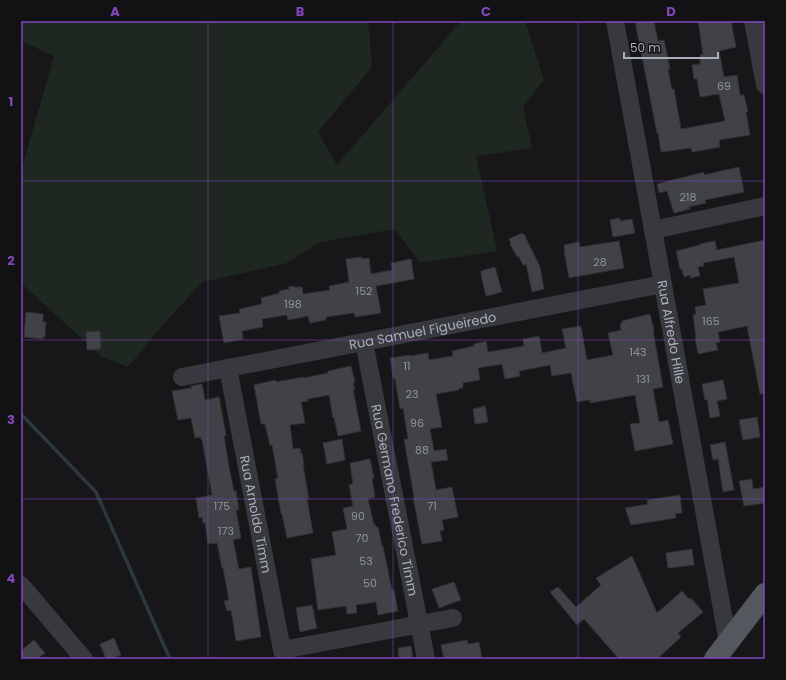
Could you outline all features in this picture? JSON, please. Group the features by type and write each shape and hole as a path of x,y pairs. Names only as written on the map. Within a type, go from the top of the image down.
{"main road":[{"path":"715,659 765,594"}],"street":[{"name":"Rua Alfredo Hille","path":"615,21 728,642"},
{"path":"753,21 765,85"},
{"path":"653,230 765,206"},
{"name":"Rua Samuel Figueiredo","path":"182,377 663,284"},
{"name":"Rua Germano Frederico Timm","path":"364,342 426,659"},
{"name":"Rua Arnoldo Timm","path":"228,368 284,654"},
{"path":"21,585 84,659"},
{"path":"284,654 419,624 453,618"}],"shaded area":[{"path":"21,21 368,21 372,67 318,132 337,165 461,21 525,21 544,80 523,107 532,148 476,156 497,251 420,263 395,229 320,242 287,263 202,282 162,326 128,367 101,356 21,283 21,165 23,164 54,56 21,41"}],"building":[{"path":"635,21 654,21 658,41 664,40 670,69 668,69 672,90 674,89 681,129 725,121 719,94 700,97 697,79 694,79 692,65 700,64 700,55 703,54 698,21 731,21 736,47 719,51 724,77 737,75 740,95 744,95 748,112 746,112 750,135 719,140 720,147 692,152 691,148 661,152"},
{"path":"739,167 744,192 705,200 706,203 689,207 690,209 674,213 667,191 659,193 657,184 704,172 704,175"},
{"path":"620,218 620,221 632,219 635,233 613,237 610,220"},
{"path":"522,233 523,235 524,234 540,267 544,289 532,292 526,264 524,266 510,244 509,239"},
{"path":"765,240 765,394 760,394 747,326 718,332 720,342 716,343 718,350 698,354 693,315 696,314 695,307 706,305 703,289 739,283 734,257 703,263 704,266 698,267 700,276 690,278 690,275 684,277 682,269 680,269 676,251 715,241 717,250"},
{"path":"619,241 624,268 569,278 564,245 579,242 580,247"},
{"path":"362,257 362,259 369,258 371,274 392,270 391,263 411,259 414,279 376,286 381,313 355,317 354,313 326,317 326,320 310,323 308,316 288,320 287,315 262,319 263,327 242,331 243,339 224,343 219,316 240,313 239,309 262,304 261,298 280,293 279,291 289,289 289,286 302,287 303,294 330,290 329,286 349,282 346,259"},
{"path":"495,267 502,292 486,296 481,271"},
{"path":"26,312 43,314 43,322 46,322 45,337 43,337 43,339 24,337"},
{"path":"650,314 663,387 653,389 659,422 668,420 673,444 635,451 630,424 640,423 635,395 590,403 590,400 577,402 571,373 552,376 550,365 519,371 520,376 505,379 502,364 478,368 480,380 463,383 463,388 459,388 459,390 436,394 442,427 430,429 434,451 446,449 448,460 431,462 436,490 452,487 458,517 442,520 444,530 440,531 442,541 422,544 404,439 408,439 403,408 400,409 390,358 428,353 429,360 453,356 452,351 474,346 474,344 486,341 488,352 524,346 523,339 539,336 542,353 566,348 562,329 581,326 587,360 613,355 608,333 621,330 620,324 622,321"},
{"path":"100,331 101,349 87,350 86,332"},
{"path":"351,366 355,382 353,383 355,389 353,389 361,431 338,436 329,395 308,399 308,401 301,402 305,423 290,425 293,449 300,448 301,454 302,453 309,499 307,499 313,533 287,538 275,479 278,478 272,445 270,446 265,424 261,424 254,385 275,380 276,382 304,378"},
{"path":"723,380 727,399 717,401 720,416 710,418 707,399 705,400 702,384"},
{"path":"202,384 205,400 219,397 226,435 224,436 229,467 234,491 236,491 239,510 236,510 241,538 233,540 239,569 251,567 261,637 236,641 231,610 227,611 224,601 229,600 217,543 208,544 205,523 203,523 202,517 199,518 196,498 212,495 202,440 201,437 195,438 191,418 178,420 172,391 192,388 191,386"},
{"path":"485,406 488,422 475,424 473,409"},
{"path":"757,417 760,437 743,440 739,420"},
{"path":"342,439 345,460 327,464 323,443"},
{"path":"725,442 734,490 723,492 718,459 713,460 710,445"},
{"path":"370,459 374,478 372,479 375,497 368,499 374,525 375,524 376,527 378,527 398,611 378,615 376,602 356,605 357,613 347,614 346,606 318,610 311,559 336,555 332,532 347,529 343,508 353,506 349,485 353,484 350,463"},
{"path":"752,479 753,489 765,487 765,503 744,506 739,481"},
{"path":"680,495 682,513 675,514 676,518 631,525 625,508 648,504 647,500"},
{"path":"692,549 694,565 668,568 666,553"},
{"path":"632,556 657,613 682,591 689,599 691,598 703,612 678,633 681,637 657,659 619,659 584,619 577,625 550,592 558,587 576,607 601,585 596,578"},
{"path":"454,582 461,600 439,608 432,589"},
{"path":"312,605 317,628 300,632 296,608"},
{"path":"114,638 121,655 111,659 106,659 100,644"},
{"path":"34,640 45,653 37,659 21,659 21,651"},
{"path":"467,640 468,644 479,642 482,659 444,659 441,645"},
{"path":"411,646 413,659 399,659 398,648"}],"waterway":[{"path":"21,414 96,492 170,659"}]}
